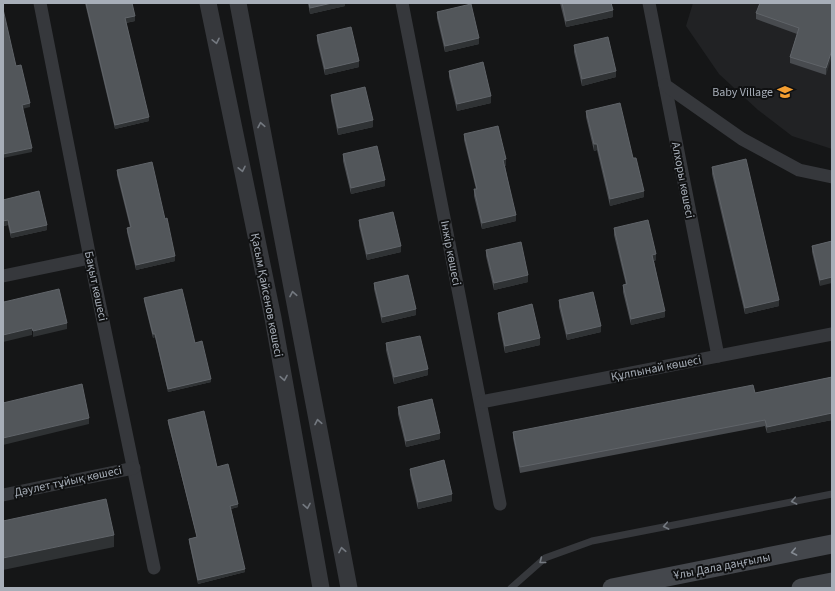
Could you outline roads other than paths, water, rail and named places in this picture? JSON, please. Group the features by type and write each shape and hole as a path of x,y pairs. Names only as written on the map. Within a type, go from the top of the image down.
{"main road":[{"name":"Ұлы Дала даңғылы","path":"612,588 832,544"},
{"path":"801,588 832,582"}],"street":[{"name":"Бақыт көшесі","path":"40,3 90,258 154,568"},
{"name":"Қасым Қайсенов көшесі","path":"208,3 273,318 321,588"},
{"path":"238,3 349,588"},
{"name":"Інжір көшесі","path":"402,3 500,504"},
{"name":"Алхоры көшесі","path":"649,3 718,356"},
{"path":"665,85 742,139 799,170 832,177"},
{"path":"3,276 90,258"},
{"name":"Құлпынай көшесі","path":"480,402 832,334"},
{"name":"Дәулет тұйық көшесі","path":"3,495 134,468"}],"lane":[{"path":"511,588 545,558 592,541 832,494"}],"place":[{"name":"Baby Village","path":"785,92"}]}
